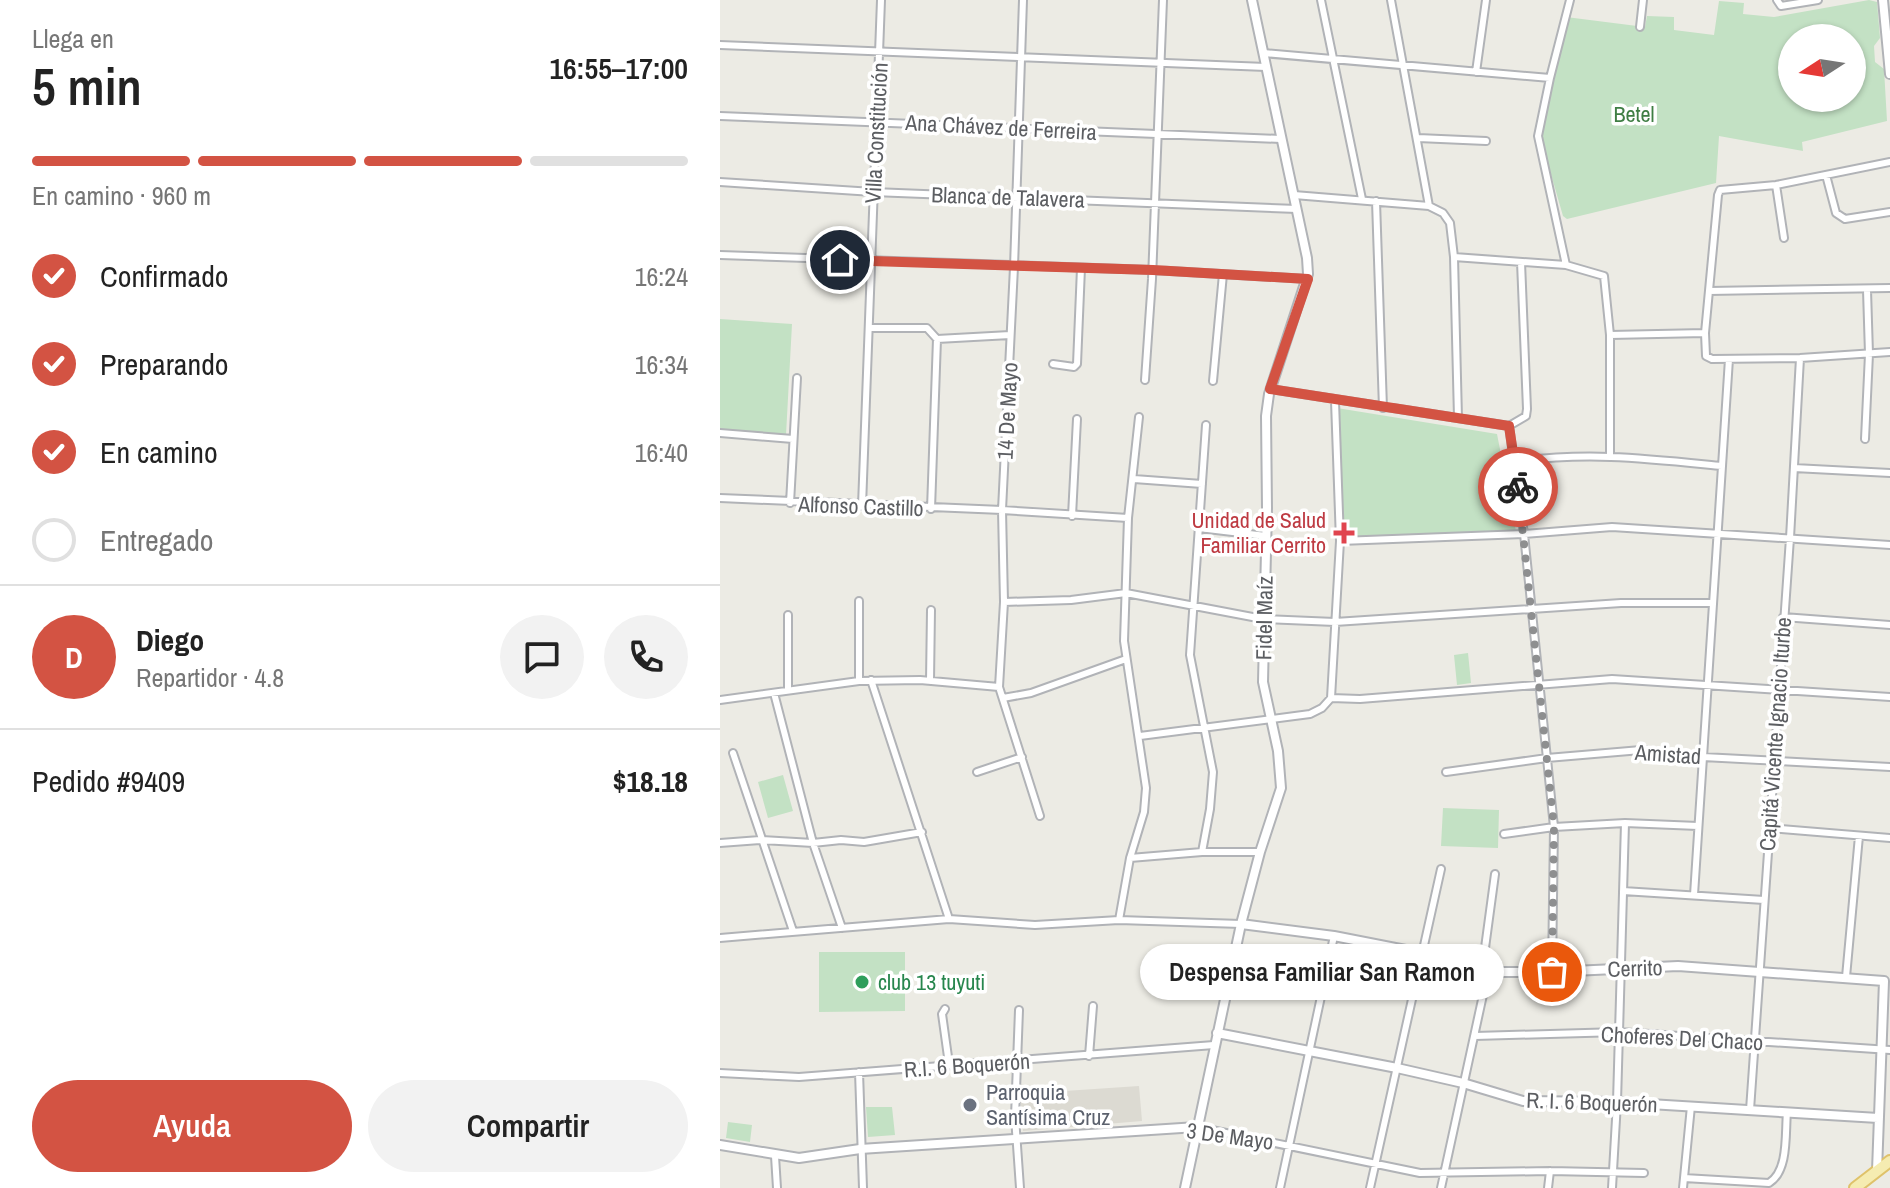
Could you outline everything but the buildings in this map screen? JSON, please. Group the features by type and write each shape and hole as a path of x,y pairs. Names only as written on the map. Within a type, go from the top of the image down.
{"main road":[{"path":"1855,1188 1890,1161"}],"street":[{"name":"Villa Constitución","path":"862,506 881,0"},
{"name":"14 De Mayo","path":"1023,0 1002,510 1004,602 999,687 1040,816"},
{"path":"1145,380 1153,270 1163,0"},
{"name":"Fidel Maíz","path":"1185,1188 1241,924 1281,788 1263,682 1265,448 1270,389 1308,279 1307,258 1252,0"},
{"path":"1321,0 1362,199"},
{"path":"1391,0 1429,206"},
{"path":"1476,72 1486,0"},
{"path":"1566,265 1538,136 1570,0"},
{"path":"1640,27 1643,0"},
{"path":"1777,0 1781,6 1818,0"},
{"path":"1883,0 1890,74"},
{"path":"720,45 1266,67"},
{"path":"1263,53 1550,78"},
{"name":"Ana Chávez de Ferreira","path":"720,116 1281,139"},
{"path":"1418,138 1486,141"},
{"path":"1890,162 1776,185 1720,190 1705,333 1706,356 1729,359 1890,352"},
{"path":"1826,175 1836,213 1840,217 1845,219 1890,212"},
{"name":"Blanca de Talavera","path":"720,182 873,192 1297,209"},
{"path":"1776,185 1784,238"},
{"path":"1294,195 1429,206 1448,218 1454,257 1458,418"},
{"path":"1376,201 1383,408"},
{"path":"720,255 1153,270 1308,279"},
{"path":"1454,257 1566,265 1604,276 1610,335 1610,455"},
{"path":"1270,389 1509,426 1522,420 1527,409 1521,262"},
{"path":"1053,364 1076,366 1081,268"},
{"path":"1213,381 1223,274"},
{"path":"1709,291 1890,288"},
{"path":"1865,439 1869,354 1867,290"},
{"path":"869,328 927,328 937,339 931,509"},
{"path":"1610,335 1705,333"},
{"path":"937,339 1010,335"},
{"name":"Capitá Vicente Ignacio Iturbe","path":"1750,1110 1800,358"},
{"path":"1694,895 1729,359"},
{"path":"790,503 797,378"},
{"path":"1140,736 1310,714 1322,708 1331,698 1340,541 1335,401"},
{"path":"1119,920 1145,800 1140,736 1126,659 1128,518 1139,417"},
{"path":"1072,516 1077,419"},
{"path":"1202,852 1213,772 1190,666 1206,425"},
{"path":"1509,426 1524,534 1554,827 1552,972"},
{"path":"720,433 793,439"},
{"path":"1515,462 1569,455 1610,455 1722,466"},
{"path":"1794,468 1890,473"},
{"path":"1134,479 1202,484"},
{"name":"Alfonso Castillo","path":"720,498 1128,518"},
{"path":"1340,541 1524,534 1612,527 1890,545"},
{"path":"1199,528 1266,536"},
{"path":"1004,602 1071,600 1126,593 1263,619 1335,622 1621,603 1713,603"},
{"path":"859,601 859,681"},
{"path":"930,681 931,610"},
{"path":"788,615 788,689"},
{"path":"1783,617 1890,625"},
{"path":"1003,698 1031,693 1126,659"},
{"path":"1331,698 1360,699 1612,679 1890,697"},
{"path":"871,680 949,919"},
{"path":"720,700 871,680 999,687"},
{"path":"774,693 813,843 842,928"},
{"name":"Amistad","path":"1446,772 1547,758 1641,750 1703,757 1890,767"},
{"path":"733,753 793,931"},
{"path":"977,772 1022,757"},
{"path":"1504,834 1554,827 1625,823 1698,826"},
{"path":"1612,1188 1620,1032 1625,823"},
{"path":"1768,828 1890,838"},
{"path":"720,843 760,840 864,842 922,832"},
{"path":"1846,977 1859,836"},
{"path":"1130,858 1202,852 1260,852"},
{"path":"1370,1188 1441,869"},
{"path":"1441,1188 1475,1036 1495,874"},
{"path":"1623,891 1764,900"},
{"path":"720,938 949,919 1035,925 1119,920 1241,924"},
{"name":"Cerrito","path":"1241,924 1334,936 1421,953 1485,971 1552,972 1678,966 1887,981"},
{"path":"1280,1188 1334,936"},
{"path":"1877,1171 1878,1118 1886,1050 1887,981"},
{"path":"1089,1056 1093,1006"},
{"path":"945,1009 942,1014 949,1064"},
{"path":"1019,1010 1015,1094 1020,1188"},
{"name":"Choferes Del Chaco","path":"1475,1036 1620,1032 1886,1050"},
{"name":"R. I. 6 Boquerón","path":"1217,1033 1397,1068 1463,1083 1510,1099 1617,1102 1878,1118"},
{"name":"R.I. 6 Boquerón","path":"720,1073 799,1077 1214,1045"},
{"path":"859,1072 863,1188"},
{"path":"1683,1188 1691,1106"},
{"path":"1684,1178 1774,1181 1781,1169 1787,1112"},
{"name":"3 De Mayo","path":"720,1145 799,1158 860,1149 1197,1127 1420,1173 1644,1173"},
{"path":"775,1156 777,1188"},
{"path":"1548,1188 1550,1171"}],"shaded area":[{"path":"1139,1086 1142,1121 1023,1131 1020,1094"}],"green space":[{"name":"Betel","path":"1869,0 1877,2 1880,38 1874,46 1875,62 1884,69 1887,121 1802,142 1803,151 1719,136 1716,183 1567,219 1563,216 1540,136 1566,17 1645,27 1647,16 1674,17 1674,30 1714,35 1719,1 1744,3 1743,14 1774,17"},
{"path":"720,319 792,324 786,435 720,431"},
{"path":"1337,408 1497,434 1516,531 1342,539"},
{"path":"1468,653 1471,683 1457,685 1454,655"},
{"path":"783,775 793,811 768,818 758,782"},
{"path":"1443,808 1499,810 1498,848 1441,846"},
{"name":"club 13 tuyuti","path":"819,952 905,952 905,1011 819,1012"},
{"path":"866,1107 892,1107 895,1135 868,1137"},
{"path":"728,1122 752,1125 750,1142 726,1138"}],"way so far":[{"path":"1518,487 1554,827 1552,972"}],"place":[{"name":"Unidad de Salud Familiar Cerrito","path":"1344,533"},
{"name":"Despensa Familiar San Ramon","path":"1552,972"},
{"name":"club 13 tuyuti","path":"862,982"},
{"name":"Parroquia Santísima Cruz","path":"970,1105"}],"route":[{"path":"840,260 1153,270 1308,279 1270,389 1509,426 1518,487"}]}
